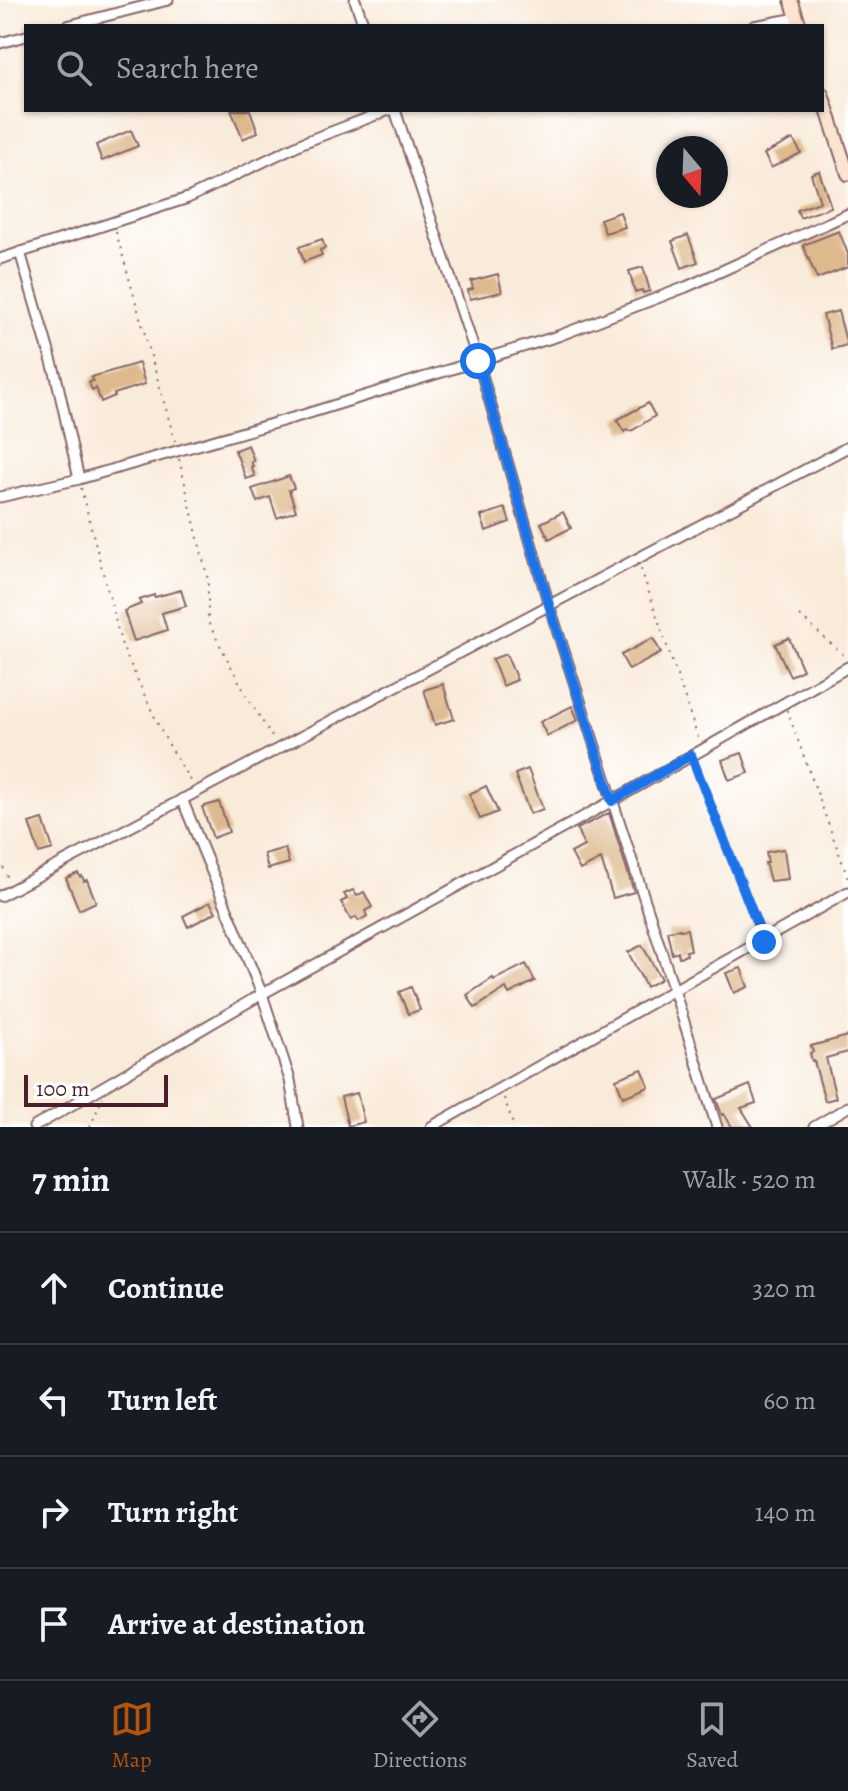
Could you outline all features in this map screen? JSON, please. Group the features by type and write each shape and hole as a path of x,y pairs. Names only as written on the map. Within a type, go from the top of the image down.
{"street":[{"path":"75,24 168,0"},
{"path":"355,0 363,24"},
{"path":"776,24 798,22 791,0"},
{"path":"0,43 24,37"},
{"path":"824,100 848,174"},
{"path":"0,259 188,198 302,143 387,112"},
{"path":"393,112 478,361 549,605 717,1127"},
{"path":"0,497 79,479 303,415 558,336 686,287 848,214"},
{"path":"20,252 56,376 79,479"},
{"path":"0,896 848,447"},
{"path":"34,1127 262,994 848,667"},
{"path":"182,799 262,994 290,1080 298,1127"},
{"path":"431,1127 848,892"},
{"path":"814,1127 848,1107"}],"path":[{"path":"113,221 178,451 208,580 208,622 246,695 279,748"},
{"path":"79,479 122,646 162,733 196,792"},
{"path":"638,558 701,750"},
{"path":"800,616 848,659"},
{"path":"785,703 848,878"},
{"path":"691,755 763,940"},
{"path":"0,860 12,889"},
{"path":"90,1127 108,1085"},
{"path":"500,1088 514,1127"}],"building":[{"path":"232,112 251,112 258,132 243,139"},
{"path":"131,130 138,146 102,161 96,145"},
{"path":"793,139 801,153 771,168 764,154"},
{"path":"819,171 831,207 800,218 797,210 820,202 811,174"},
{"path":"620,212 625,227 605,233 600,219"},
{"path":"839,231 848,254 848,267 817,279 803,245"},
{"path":"688,235 698,262 682,268 672,241"},
{"path":"322,239 325,248 320,250 322,255 304,262 299,247"},
{"path":"643,267 650,291 635,292 629,271"},
{"path":"498,274 502,292 470,299 468,290 473,289 471,281"},
{"path":"838,311 847,345 832,349 823,315"},
{"path":"139,363 145,384 114,394 101,402 96,388 92,390 91,377"},
{"path":"648,403 655,416 624,432 617,420"},
{"path":"248,445 255,476 246,479 235,450"},
{"path":"289,476 294,488 289,490 296,511 277,518 270,497 257,502 252,489"},
{"path":"505,508 510,522 486,531 481,516"},
{"path":"563,512 571,528 549,539 541,523"},
{"path":"181,590 186,606 162,613 167,630 134,641 124,611 141,604 139,600"},
{"path":"653,638 661,653 629,670 621,655"},
{"path":"789,638 803,670 790,676 775,644"},
{"path":"506,654 517,680 503,686 492,659"},
{"path":"443,684 454,719 435,725 424,690"},
{"path":"572,706 578,720 547,736 540,722"},
{"path":"742,753 749,773 729,780 722,760"},
{"path":"528,769 543,809 530,814 515,774"},
{"path":"486,786 498,812 480,819 469,794"},
{"path":"219,802 229,832 213,838 202,807"},
{"path":"609,813 634,892 613,898 601,859 580,870 571,853 584,846 577,829"},
{"path":"43,819 53,849 39,853 29,823"},
{"path":"285,848 289,863 268,869 264,854"},
{"path":"784,849 788,879 770,881 765,863 768,863 766,852"},
{"path":"78,873 84,881 87,880 96,902 79,910 66,878"},
{"path":"353,890 357,896 364,892 372,907 365,911 367,916 359,921 356,917 351,920 341,902 347,899 344,894"},
{"path":"210,902 216,912 188,927 183,916"},
{"path":"687,929 691,950 679,957 678,952 672,954 667,931"},
{"path":"642,945 661,979 646,987 628,952"},
{"path":"526,964 535,981 509,994 506,988 475,1008 467,995 493,978"},
{"path":"741,968 748,987 734,993 726,973"},
{"path":"411,987 420,1010 408,1014 399,992"},
{"path":"848,1036 848,1052 826,1058 836,1098 825,1101 812,1061 811,1046"},
{"path":"642,1069 649,1087 623,1097 616,1079"},
{"path":"750,1085 756,1103 741,1108 753,1127 732,1127 722,1115 716,1099"},
{"path":"357,1093 364,1122 348,1126 341,1097"}],"route":[{"path":"478,361 549,605 612,801 691,755 764,942"}]}
